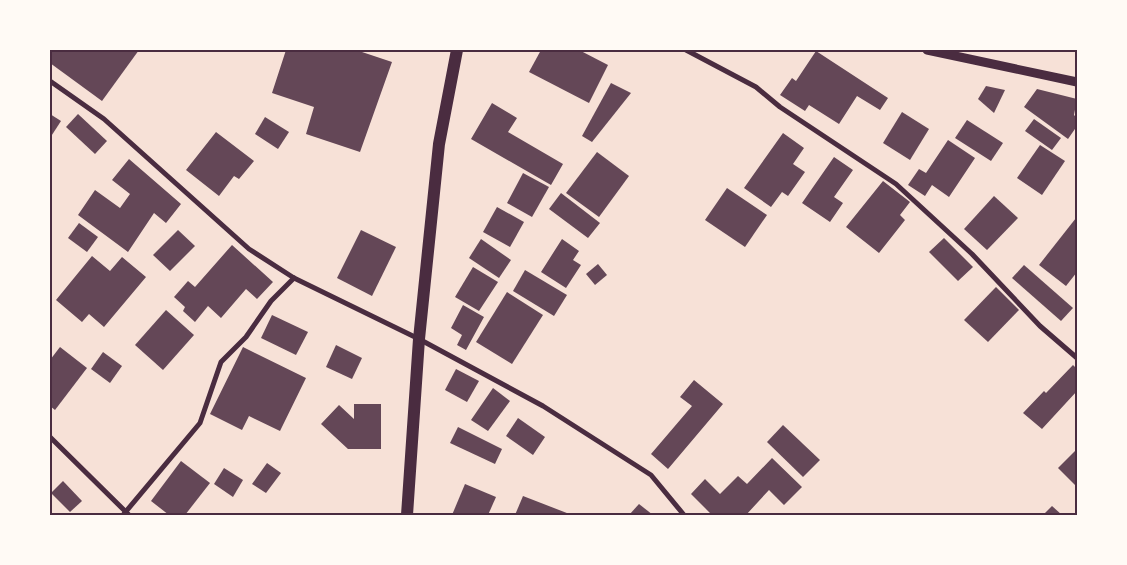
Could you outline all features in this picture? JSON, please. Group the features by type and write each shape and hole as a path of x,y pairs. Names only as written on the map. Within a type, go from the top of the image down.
{"main road":[{"path":"407,515 419,339 439,144 457,50"}],"street":[{"path":"686,50 756,87 780,107 896,184 972,254 1040,326 1077,358"},
{"path":"928,50 1077,82"},
{"path":"50,81 104,119 250,249 294,278 419,339 543,406 651,475 684,515"},
{"path":"50,437 126,514 200,423 221,362 246,337 271,300 294,278"}],"building":[{"path":"50,50 139,50 102,101 50,63"},
{"path":"286,50 356,50 392,62 360,152 306,134 314,107 272,93"},
{"path":"541,50 579,50 608,65 589,103 529,72"},
{"path":"816,51 888,98 880,110 857,96 839,124 809,105 805,111 780,95 792,78 796,81"},
{"path":"611,83 631,93 592,142 582,136"},
{"path":"986,86 1005,90 994,113 978,99"},
{"path":"1037,89 1077,99 1074,115 1077,118 1077,126 1068,139 1024,107"},
{"path":"492,103 517,118 508,132 563,164 551,185 471,139"},
{"path":"902,112 929,129 910,160 883,143"},
{"path":"50,114 61,121 50,138"},
{"path":"78,114 107,141 95,154 66,127"},
{"path":"265,117 289,132 278,149 255,134"},
{"path":"1034,119 1061,138 1052,150 1025,131"},
{"path":"967,120 1003,143 991,161 955,138"},
{"path":"216,132 254,161 239,179 234,176 219,196 186,170"},
{"path":"783,133 804,148 793,164 805,172 788,196 782,192 771,207 744,188"},
{"path":"948,140 975,158 949,197 932,185 925,196 908,185 919,169 926,173"},
{"path":"1040,145 1065,161 1042,195 1017,178"},
{"path":"597,152 629,176 599,217 566,193"},
{"path":"834,157 853,170 834,197 843,203 830,222 802,203"},
{"path":"129,159 181,204 166,223 154,213 128,252 78,215 95,190 120,208 130,194 112,180"},
{"path":"523,173 549,187 532,217 507,203"},
{"path":"883,181 910,202 900,215 905,220 879,253 846,227"},
{"path":"727,188 767,215 745,247 705,220"},
{"path":"561,193 600,223 588,238 549,209"},
{"path":"994,196 1018,218 987,250 964,229"},
{"path":"497,207 524,222 510,247 483,232"},
{"path":"1076,218 1077,272 1066,286 1039,265"},
{"path":"79,223 98,237 87,252 68,238"},
{"path":"178,230 195,246 170,271 153,255"},
{"path":"361,230 396,247 372,296 337,278"},
{"path":"944,238 973,267 958,281 929,252"},
{"path":"481,239 511,260 499,278 469,258"},
{"path":"562,239 579,251 573,260 581,265 566,288 541,272"},
{"path":"232,245 273,282 257,299 246,289 221,318 208,306 195,322 183,311 185,307 174,297 188,281 195,287"},
{"path":"92,256 110,271 122,257 146,277 104,327 89,314 82,322 56,300"},
{"path":"598,264 607,275 595,285 586,274"},
{"path":"1024,265 1073,308 1061,321 1012,278"},
{"path":"473,267 498,282 479,311 455,297"},
{"path":"525,270 567,295 554,316 513,291"},
{"path":"996,287 1019,310 988,342 964,320"},
{"path":"507,292 543,315 512,364 476,342"},
{"path":"463,305 484,317 466,350 457,345 462,335 451,328"},
{"path":"166,310 194,335 163,370 135,345"},
{"path":"272,315 308,332 296,355 261,338"},
{"path":"336,345 362,358 352,379 326,367"},
{"path":"60,347 87,368 55,410 50,406 50,360"},
{"path":"243,347 306,378 280,431 249,416 242,430 210,414"},
{"path":"103,352 122,366 110,383 91,369"},
{"path":"1073,365 1077,369 1077,391 1042,429 1023,413 1044,391 1046,393"},
{"path":"456,369 479,381 467,402 445,390"},
{"path":"694,380 723,404 668,469 651,454 692,406 680,397"},
{"path":"493,388 510,401 488,431 471,420"},
{"path":"354,404 381,404 381,449 348,449 321,424 339,405 354,419"},
{"path":"518,418 545,437 533,455 506,436"},
{"path":"783,425 820,460 803,477 767,442"},
{"path":"458,427 502,449 495,464 450,443"},
{"path":"1077,449 1077,483 1075,485 1058,468"},
{"path":"772,458 802,487 784,505 769,490 746,515 712,515 691,494 705,479 720,494 738,476 747,484"},
{"path":"181,461 210,483 185,515 169,515 151,501"},
{"path":"267,463 281,473 266,493 252,484"},
{"path":"224,468 243,480 233,497 214,484"},
{"path":"63,481 82,501 70,512 51,493"},
{"path":"465,484 496,497 488,515 452,515"},
{"path":"523,496 572,515 515,515"},
{"path":"639,504 653,515 629,515"},
{"path":"1052,506 1062,515 1043,515"}]}
